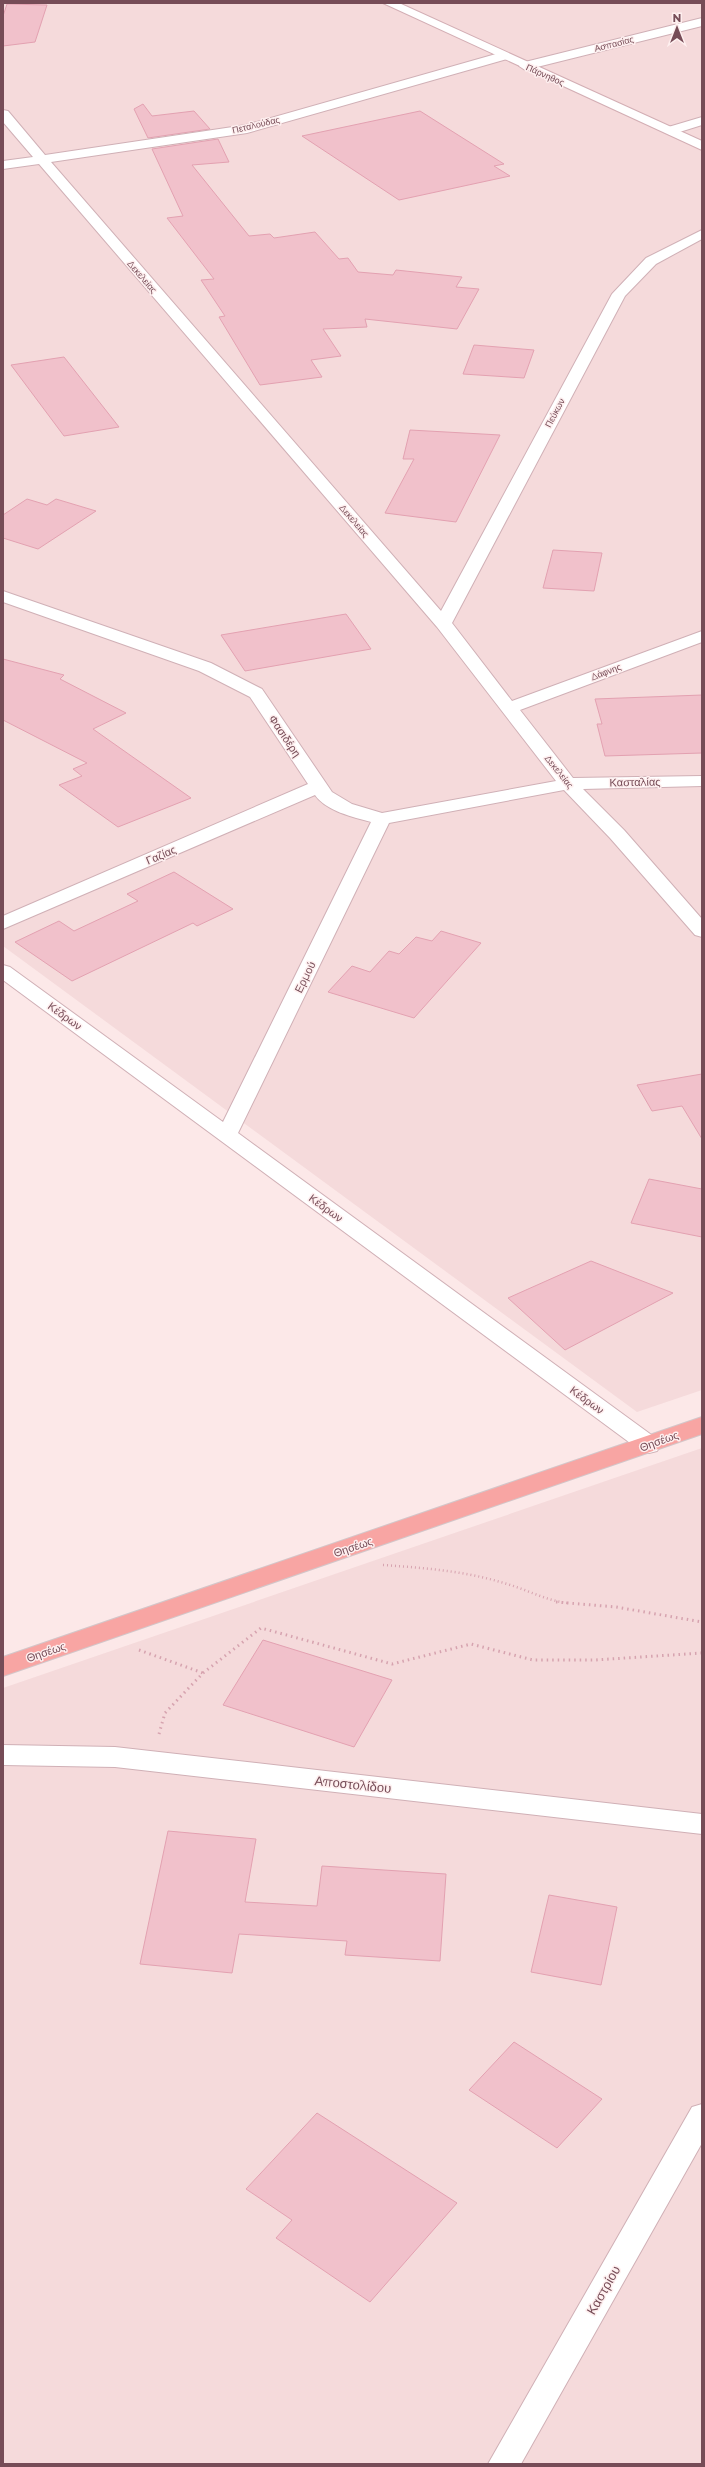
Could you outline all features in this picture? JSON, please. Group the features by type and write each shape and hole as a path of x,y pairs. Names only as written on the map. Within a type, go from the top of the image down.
{"main road":[{"name":"Θησέως","path":"3,1667 649,1445 702,1425"}],"street":[{"name":"Πάρνηθος","path":"389,3 702,146"},
{"name":"Ασπασίας","path":"525,66 702,22"},
{"name":"Πεταλούδας","path":"3,165 247,129 503,56"},
{"name":"Δεκελείας","path":"3,114 41,160 443,624 568,784 617,834 702,931"},
{"path":"670,131 702,120"},
{"name":"Πεύκων","path":"443,624 619,294 651,260 702,234"},
{"name":"Φασιδέρη","path":"3,596 205,667 256,693 325,796 340,806 382,819 568,784"},
{"name":"Δάφνης","path":"509,708 702,636"},
{"name":"Κασταλίας","path":"568,784 702,781"},
{"name":"Γαζίας","path":"3,923 319,786"},
{"name":"Ερμού","path":"227,1135 382,819"},
{"name":"Κέδρων","path":"3,971 649,1445"},
{"name":"Αποστολίδου","path":"3,1755 115,1758 702,1824"},
{"name":"Καστρίου","path":"504,2464 702,2116"}],"path":[{"path":"334,1554 389,1566 457,1571 508,1584 555,1602 616,1607 702,1622"},
{"path":"157,1742 165,1713 203,1673 261,1628 392,1664 471,1644 532,1660 595,1660 702,1654"},
{"path":"150,1654 203,1673"}],"shaded area":[{"path":"3,3 702,3 702,1390 637,1412 3,946"},
{"path":"702,1448 702,2464 3,2464 3,1688"}],"building":[{"path":"7,4 47,5 35,42 3,46 3,16"},
{"path":"143,104 152,116 194,111 210,129 148,138 134,109"},
{"path":"420,111 504,164 494,166 510,176 399,200 302,136"},
{"path":"218,139 229,162 192,165 249,236 270,234 274,238 315,232 339,259 348,258 358,272 393,275 396,270 462,277 456,287 479,289 457,329 365,319 367,327 323,329 341,356 311,360 322,377 260,385 219,317 225,316 201,280 214,279 167,218 183,216 152,149"},
{"path":"474,345 534,350 524,378 463,374"},
{"path":"64,357 119,427 64,436 11,365"},
{"path":"410,430 500,435 456,522 385,513 414,459 403,459"},
{"path":"27,499 47,505 56,499 96,511 38,549 3,538 3,515"},
{"path":"553,550 602,553 594,591 543,588"},
{"path":"346,614 371,649 245,671 221,635"},
{"path":"3,659 64,675 60,679 126,713 93,729 191,798 118,827 59,785 82,776 73,769 87,763 3,720"},
{"path":"702,695 702,753 605,756 597,724 602,724 595,699"},
{"path":"174,872 233,909 197,926 193,923 72,981 15,942 59,921 74,931 138,901 127,894"},
{"path":"441,931 481,943 414,1018 328,992 352,966 370,972 389,951 399,954 416,937 432,941"},
{"path":"702,1074 702,1139 682,1106 652,1111 637,1085"},
{"path":"649,1179 702,1189 702,1237 631,1223"},
{"path":"591,1261 673,1293 565,1350 508,1298"},
{"path":"263,1640 392,1680 354,1747 223,1705"},
{"path":"168,1831 256,1839 245,1902 317,1906 322,1866 446,1874 440,1961 345,1955 347,1941 239,1934 232,1973 140,1964"},
{"path":"549,1895 617,1907 601,1985 531,1972"},
{"path":"514,2042 602,2099 557,2148 469,2090"},
{"path":"317,2113 457,2203 370,2302 276,2238 292,2220 246,2189"}]}
